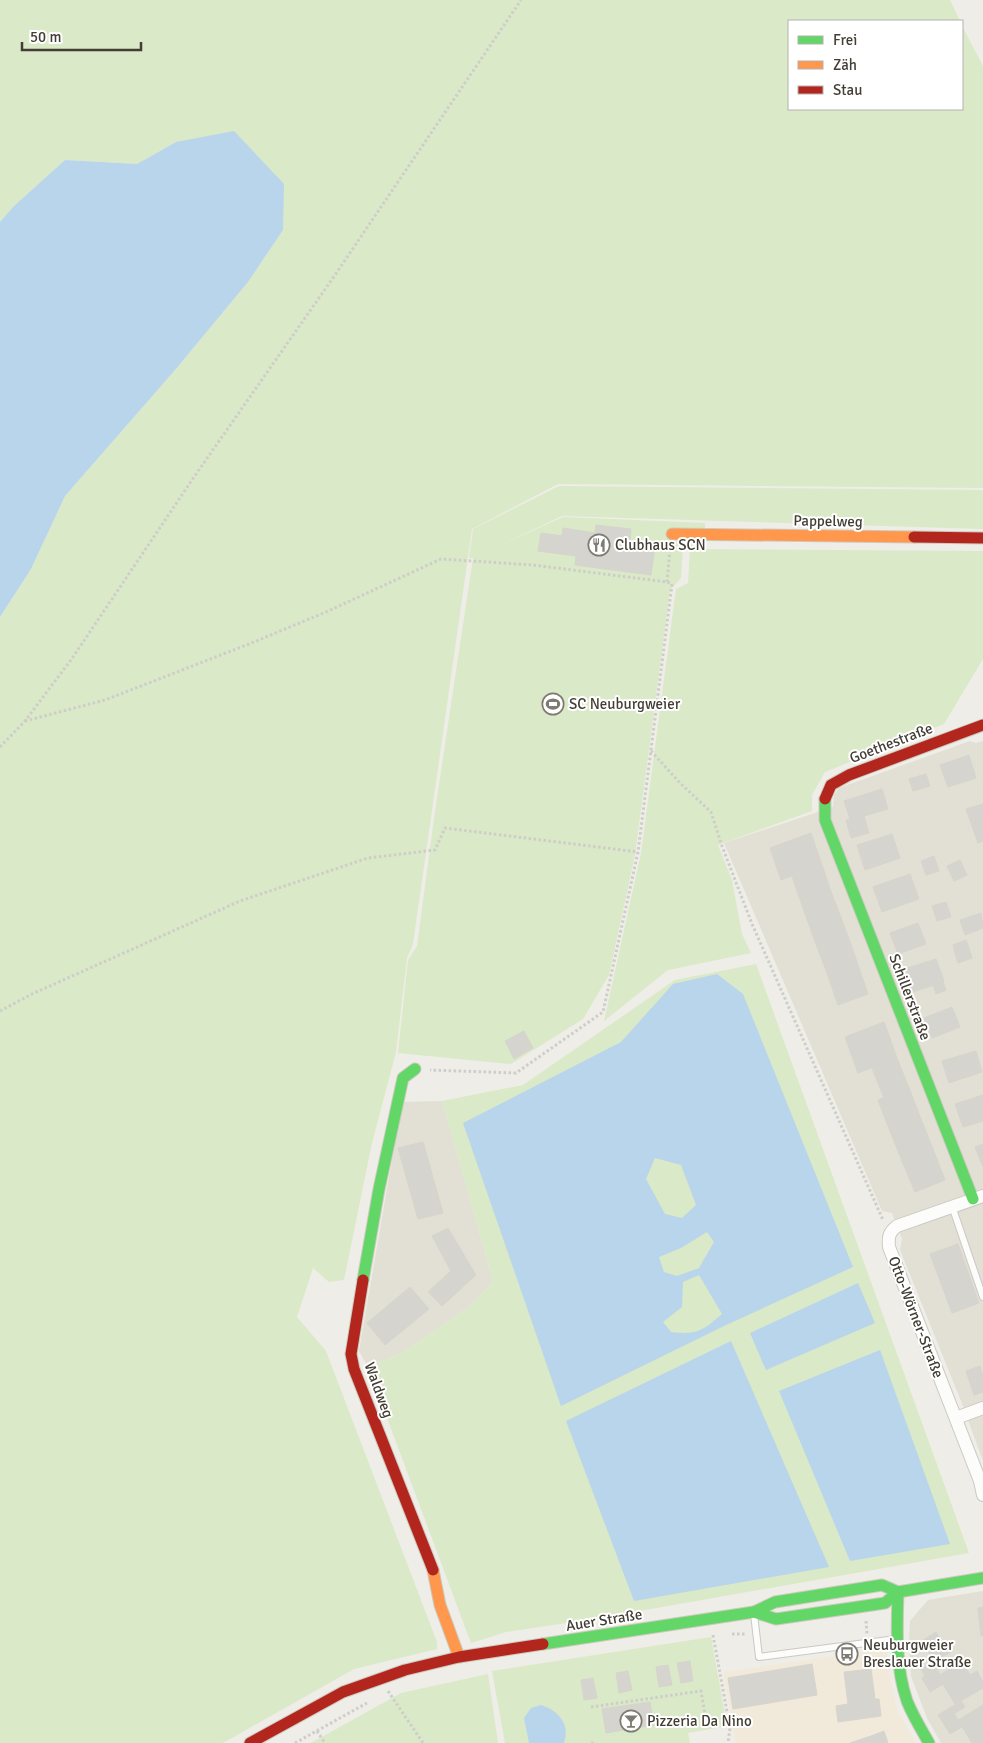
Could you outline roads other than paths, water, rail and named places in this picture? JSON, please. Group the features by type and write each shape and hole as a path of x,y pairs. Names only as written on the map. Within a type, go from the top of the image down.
{"street":[{"name":"Pappelweg","path":"672,534 983,538"},
{"name":"Goethestraße","path":"823,804 831,785 849,775 983,726"},
{"name":"Schillerstraße","path":"823,804 825,820 978,1198"},
{"name":"Waldweg","path":"415,1069 403,1078 379,1189 351,1354 354,1369 433,1571 440,1605 459,1657"},
{"path":"952,1206 978,1198"},
{"name":"Otto-Wörner-Straße","path":"952,1206 897,1226 891,1231 888,1239 889,1247 980,1481 983,1495"},
{"path":"956,1418 983,1408"},
{"name":"Auer Straße","path":"754,1612 776,1619 885,1602 898,1592 983,1578"},
{"name":"Auer Straße","path":"250,1743 343,1692 405,1670 459,1657 754,1612 775,1602 882,1585 898,1592"},
{"path":"898,1592 900,1674 913,1714 929,1743"}],"lane":[{"path":"952,1206 983,1297"},
{"path":"754,1612 759,1657 898,1639"}],"water":[{"path":"234,131 284,184 283,230 248,282 175,370 65,496 31,569 0,617 0,222 14,206 65,160 137,164 176,142"},
{"path":"717,974 743,994 853,1267 724,1326 561,1406 463,1123 621,1042 673,984","holes":["655,1158 681,1165 696,1205 682,1218 665,1214 646,1179","707,1232 714,1242 699,1268 677,1276 664,1272 659,1257 681,1248","699,1275 722,1314 704,1328 694,1332 671,1332 663,1322 682,1307 683,1282"]},
{"path":"858,1283 875,1323 766,1370 750,1333"},
{"path":"731,1341 829,1567 634,1601 566,1421"},
{"path":"880,1350 950,1544 850,1561 779,1391"},
{"path":"541,1705 553,1711 561,1719 565,1730 564,1743 529,1743 524,1718 531,1708"}],"place":[{"name":"Clubhaus SCN","path":"599,545"},
{"name":"SC Neuburgweier","path":"553,704"},
{"name":"Neuburgweier Breslauer Straße","path":"847,1654"},
{"name":"Pizzeria Da Nino","path":"631,1721"}]}
